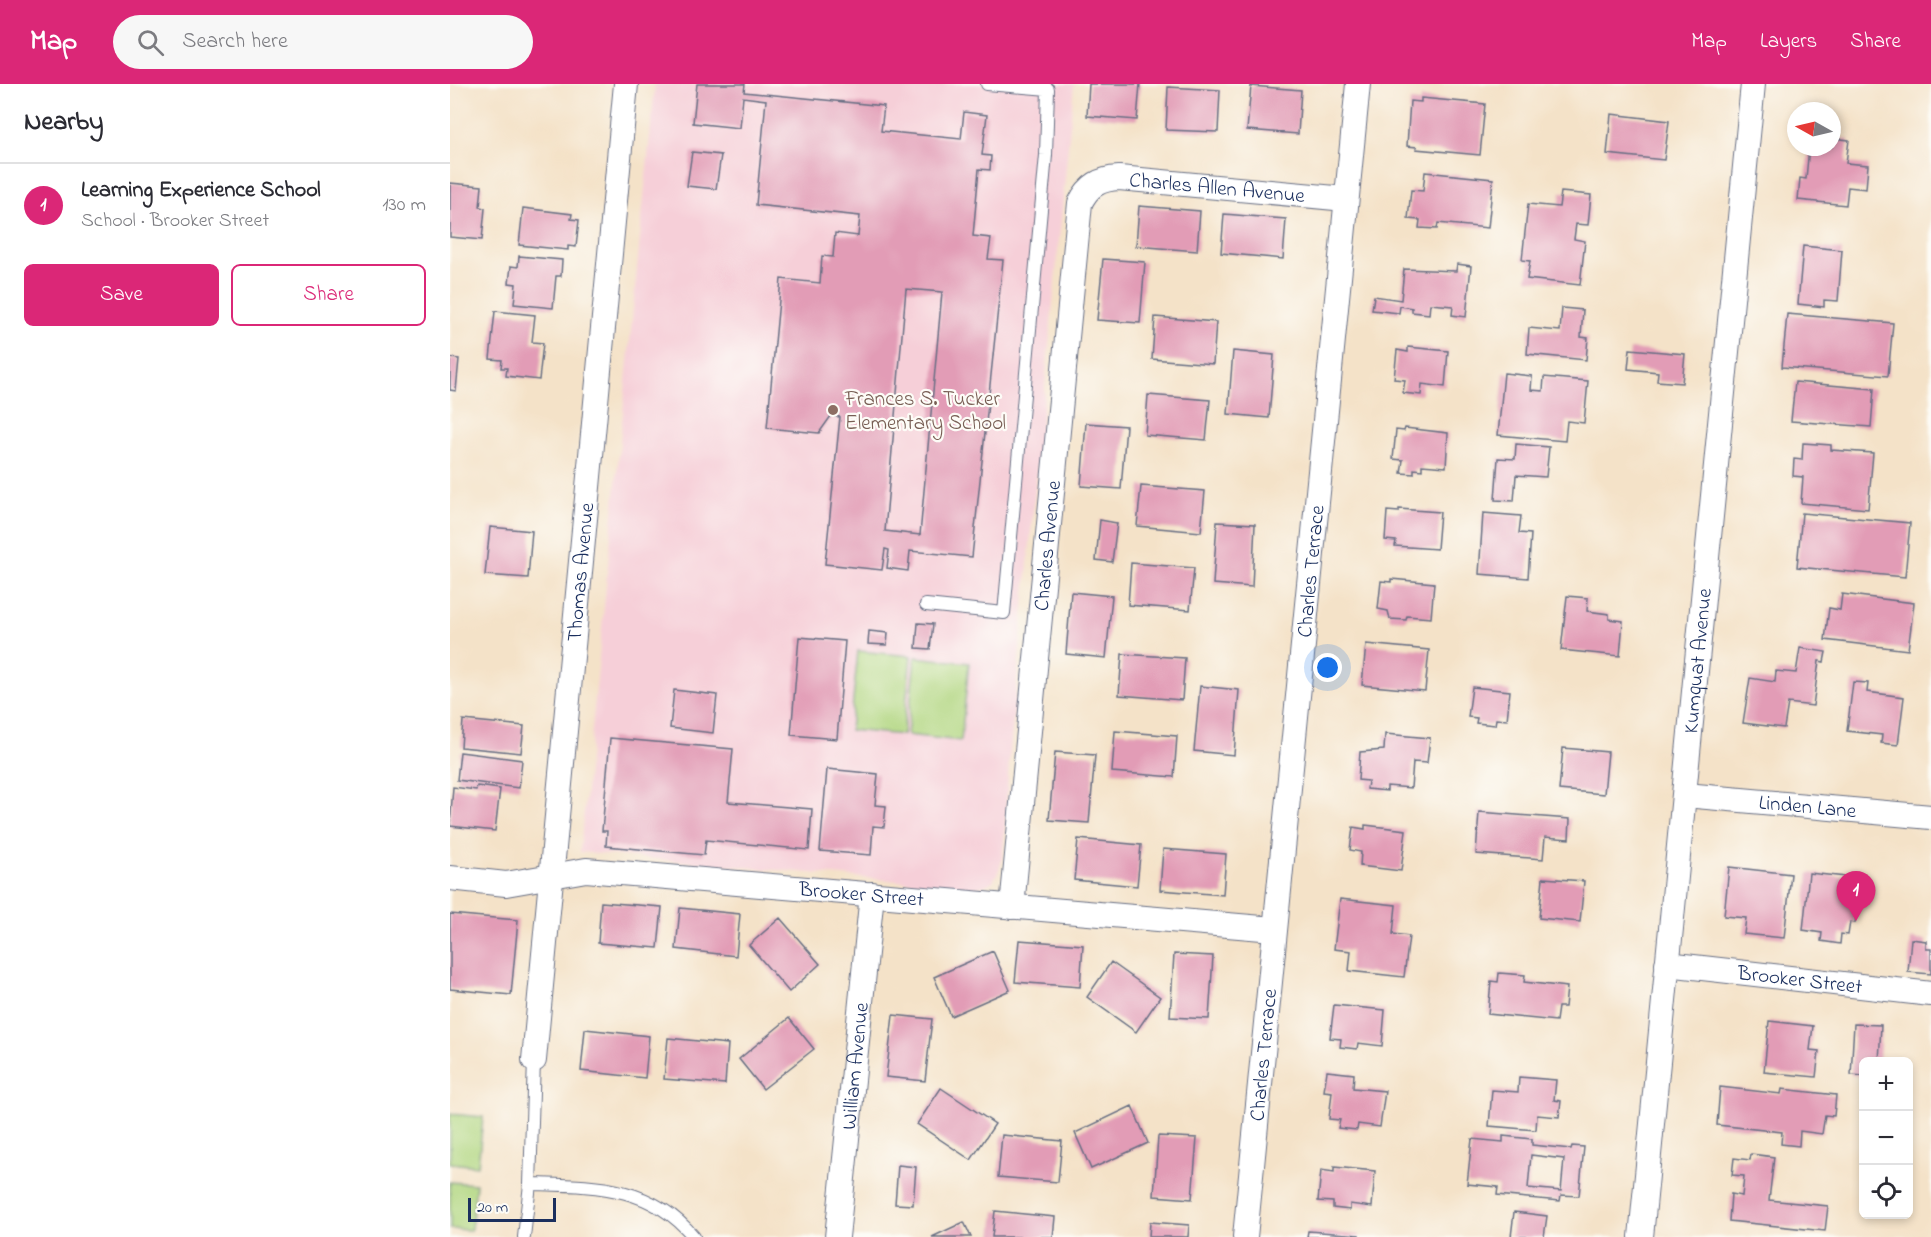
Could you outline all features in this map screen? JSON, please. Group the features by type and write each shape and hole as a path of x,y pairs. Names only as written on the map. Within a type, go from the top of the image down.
{"street":[{"name":"Thomas Avenue","path":"534,1060 626,84"},
{"name":"Charles Terrace","path":"1245,1237 1358,84"},
{"name":"Kumquat Avenue","path":"1641,1237 1753,84"},
{"name":"Charles Allen Avenue","path":"1090,187 1099,182 1119,178 1346,200"},
{"name":"Charles Avenue","path":"1012,906 1078,213 1080,202 1090,187"},
{"name":"Linden Lane","path":"1685,795 1931,817"},
{"name":"Brooker Street","path":"450,878 506,884 586,870 1274,929"},
{"name":"William Avenue","path":"837,1237 872,894"},
{"name":"Brooker Street","path":"1667,964 1931,994"}],"lane":[{"path":"926,604 1004,613 1046,155 1048,89 987,84"},
{"path":"524,1237 530,1184 534,1060"},
{"path":"530,1184 591,1186 640,1196 680,1220 694,1237"}],"shaded area":[{"name":"Frances S. Tucker Elementary School","path":"655,84 1074,84 1009,762 1003,856 993,881 984,886 973,888 580,852"}],"green space":[{"path":"858,651 911,656 903,735 850,730"},
{"path":"915,657 969,663 961,741 907,735"},
{"path":"450,1114 483,1117 478,1166 450,1163"},
{"path":"450,1182 476,1184 471,1230 450,1229"}],"building":[{"path":"697,84 745,84 744,92 884,106 881,131 961,139 964,112 987,115 982,155 991,156 990,170 979,169 973,236 991,238 988,259 1003,260 972,557 910,551 908,571 887,568 889,550 885,549 882,570 825,564 840,417 831,416 819,433 767,428 781,279 820,283 822,256 833,257 835,233 858,236 860,216 756,205 766,100 743,97 740,128 693,123","holes":["906,289 942,292 920,535 885,531"]},
{"path":"1089,84 1140,84 1137,120 1087,116"},
{"path":"1251,86 1301,90 1298,134 1247,130"},
{"path":"1168,87 1220,90 1218,132 1166,130"},
{"path":"1421,98 1485,104 1480,155 1416,149 1417,147 1407,146 1410,101 1421,102"},
{"path":"1611,114 1669,121 1664,160 1607,154"},
{"path":"1841,139 1849,140 1846,163 1868,165 1866,189 1848,187 1846,205 1798,200 1800,178 1806,179 1808,156 1841,156"},
{"path":"692,152 721,155 716,189 687,186"},
{"path":"1425,172 1493,179 1488,228 1438,223 1437,229 1419,228 1420,220 1408,219 1411,190 1423,191"},
{"path":"450,183 482,186 480,207 485,208 482,240 450,237"},
{"path":"1561,192 1591,195 1588,225 1576,224 1574,239 1585,241 1580,285 1527,279 1530,261 1522,260 1528,204 1559,207"},
{"path":"1139,206 1200,211 1197,251 1136,246"},
{"path":"523,208 572,214 571,219 579,220 576,247 568,246 568,250 519,245"},
{"path":"1224,214 1286,219 1283,259 1221,253"},
{"path":"1803,246 1842,250 1838,301 1824,300 1824,307 1798,304"},
{"path":"519,256 562,260 561,276 556,276 553,308 514,304 516,284 509,283 511,266 518,267"},
{"path":"1103,259 1145,262 1140,323 1097,320"},
{"path":"1457,264 1471,266 1466,317 1452,315 1453,306 1430,304 1429,314 1412,312 1412,308 1400,306 1399,313 1372,310 1374,296 1401,300 1404,269 1456,271"},
{"path":"1562,308 1583,310 1581,337 1588,338 1586,360 1527,354 1529,328 1560,331"},
{"path":"495,311 535,315 532,342 543,343 539,380 506,376 507,368 501,368 502,360 490,359"},
{"path":"1787,314 1893,323 1888,376 1782,367"},
{"path":"1155,317 1216,322 1213,364 1152,359"},
{"path":"1408,347 1448,351 1445,387 1422,384 1421,395 1403,393 1405,380 1394,379 1397,350 1408,352"},
{"path":"1630,349 1685,354 1682,383 1657,381 1658,372 1628,369"},
{"path":"1233,351 1274,355 1269,418 1228,414"},
{"path":"450,358 459,359 456,391 450,390"},
{"path":"1504,373 1532,376 1531,390 1543,391 1544,377 1588,381 1584,423 1567,421 1565,441 1498,435"},
{"path":"1795,382 1874,389 1871,427 1791,421"},
{"path":"1148,395 1210,400 1206,440 1145,435"},
{"path":"1086,423 1126,426 1121,489 1081,486"},
{"path":"1405,428 1448,433 1446,467 1422,465 1422,470 1414,469 1414,474 1401,473 1403,460 1393,459 1396,430 1404,431"},
{"path":"1803,443 1831,445 1831,450 1873,453 1868,509 1801,503 1803,477 1793,476 1794,459 1802,460"},
{"path":"1516,444 1549,447 1546,477 1516,475 1514,501 1495,500 1498,458 1515,459"},
{"path":"1141,486 1205,491 1201,532 1137,526"},
{"path":"1399,509 1440,512 1437,549 1395,546 1396,541 1385,540 1387,511 1399,512"},
{"path":"1483,513 1521,516 1519,533 1531,534 1528,578 1479,574"},
{"path":"1802,513 1910,523 1905,577 1797,567"},
{"path":"1100,520 1117,523 1112,562 1096,560"},
{"path":"1217,522 1255,524 1252,587 1213,584"},
{"path":"490,527 532,531 528,578 485,575"},
{"path":"1131,563 1194,568 1190,610 1128,605"},
{"path":"1391,579 1434,583 1431,618 1407,616 1406,620 1390,619 1388,611 1378,609 1381,581 1391,582"},
{"path":"1071,592 1112,596 1106,658 1066,654"},
{"path":"1842,594 1914,603 1908,650 1825,640 1829,608 1840,610"},
{"path":"1567,596 1588,598 1587,611 1609,614 1609,619 1623,621 1620,656 1561,650"},
{"path":"918,623 933,624 930,649 916,648"},
{"path":"869,631 888,633 887,645 868,644"},
{"path":"799,637 845,641 837,739 791,735"},
{"path":"1366,644 1429,650 1425,691 1362,685"},
{"path":"1800,648 1826,652 1824,662 1819,661 1813,706 1788,703 1784,728 1743,723 1750,678 1775,682 1776,671 1796,673"},
{"path":"1122,654 1185,658 1182,700 1119,695"},
{"path":"1853,682 1868,683 1867,692 1904,697 1898,745 1881,743 1882,735 1847,731"},
{"path":"1200,686 1239,690 1234,755 1194,751"},
{"path":"1472,687 1510,691 1507,720 1496,719 1495,725 1476,723 1477,718 1468,717"},
{"path":"674,690 717,695 713,733 670,728"},
{"path":"463,720 524,726 521,753 461,747"},
{"path":"1115,731 1177,736 1174,777 1112,772"},
{"path":"1385,734 1430,738 1427,763 1413,762 1411,788 1387,786 1387,791 1367,789 1368,781 1358,780 1360,752 1384,750"},
{"path":"610,738 733,749 728,802 812,809 809,850 706,840 704,855 606,846 607,831 602,831"},
{"path":"1563,748 1608,752 1604,794 1559,790"},
{"path":"460,752 522,760 519,788 457,780"},
{"path":"1055,752 1095,755 1089,823 1049,820"},
{"path":"827,769 878,774 875,805 886,806 884,827 873,826 871,855 820,851"},
{"path":"477,786 500,789 495,831 450,826 453,787 476,790"},
{"path":"1479,812 1570,819 1569,839 1545,837 1543,859 1476,854"},
{"path":"1365,825 1406,830 1401,871 1360,866 1361,852 1350,850 1353,827 1365,829"},
{"path":"1078,839 1141,845 1137,886 1074,880"},
{"path":"1163,849 1226,854 1223,895 1160,890"},
{"path":"1729,867 1791,874 1784,938 1744,934 1746,918 1724,916"},
{"path":"1809,873 1846,877 1845,888 1852,889 1850,909 1857,910 1855,923 1850,922 1848,935 1841,934 1840,944 1821,941 1822,933 1803,930"},
{"path":"1543,878 1584,881 1580,922 1539,918"},
{"path":"1340,899 1396,905 1393,934 1409,936 1404,977 1349,971 1351,951 1334,949"},
{"path":"601,902 662,907 658,948 598,943"},
{"path":"680,908 740,914 736,956 676,949"},
{"path":"450,914 518,920 511,995 450,989"},
{"path":"780,918 820,964 789,992 749,945"},
{"path":"1911,939 1926,941 1926,949 1931,949 1931,974 1908,972"},
{"path":"1019,940 1083,945 1080,987 1015,982"},
{"path":"993,951 1010,990 951,1016 934,977"},
{"path":"1174,954 1213,956 1209,1019 1170,1017"},
{"path":"1111,962 1160,997 1136,1032 1087,997"},
{"path":"1499,973 1525,975 1524,982 1567,987 1565,1007 1558,1007 1556,1021 1488,1014 1491,981 1498,982"},
{"path":"1334,1005 1385,1010 1382,1046 1358,1043 1357,1049 1340,1047 1341,1039 1330,1038"},
{"path":"893,1015 932,1019 925,1081 886,1077"},
{"path":"789,1018 814,1049 763,1089 739,1059"},
{"path":"1769,1021 1813,1026 1810,1050 1819,1051 1816,1077 1764,1072"},
{"path":"1854,1024 1881,1025 1879,1057 1859,1057 1859,1076 1851,1075"},
{"path":"585,1029 649,1036 645,1078 581,1071"},
{"path":"668,1038 728,1044 725,1084 664,1079"},
{"path":"1327,1071 1354,1074 1353,1088 1385,1091 1380,1127 1358,1124 1357,1130 1338,1128 1340,1120 1329,1119 1332,1092 1324,1091"},
{"path":"1519,1077 1556,1080 1554,1100 1561,1101 1559,1117 1537,1115 1536,1130 1489,1126 1492,1090 1518,1092"},
{"path":"1720,1087 1781,1094 1782,1089 1836,1095 1834,1116 1825,1115 1822,1134 1800,1131 1799,1146 1781,1144 1782,1132 1717,1125"},
{"path":"941,1088 995,1124 971,1160 917,1124"},
{"path":"1132,1106 1148,1143 1091,1169 1075,1133"},
{"path":"1002,1135 1062,1141 1058,1182 998,1177"},
{"path":"1158,1136 1197,1138 1192,1199 1154,1196"},
{"path":"1503,1136 1532,1139 1532,1145 1571,1149 1572,1146 1584,1147 1579,1196 1561,1195 1560,1201 1497,1195 1498,1187 1467,1184 1472,1139 1503,1142","holes":["1531,1155 1564,1159 1561,1191 1528,1188"]},
{"path":"1751,1154 1774,1157 1769,1200 1828,1206 1825,1231 1729,1221 1731,1194 1742,1196 1744,1176 1732,1175 1734,1158 1750,1160"},
{"path":"898,1165 916,1167 913,1205 895,1204"},
{"path":"1334,1167 1375,1171 1372,1207 1350,1204 1350,1210 1333,1208 1333,1202 1318,1201 1321,1170 1334,1172"},
{"path":"995,1211 1055,1217 1053,1237 992,1237"},
{"path":"1514,1212 1547,1216 1544,1237 1511,1237"},
{"path":"964,1222 971,1237 932,1237"},
{"path":"1150,1222 1189,1225 1188,1237 1149,1237"},
{"path":"1308,1231 1359,1235 1359,1237 1307,1237"}],"place":[{"name":"Frances S. Tucker Elementary School","path":"833,410"},
{"name":"Learning Experience School","path":"1856,921"}]}
